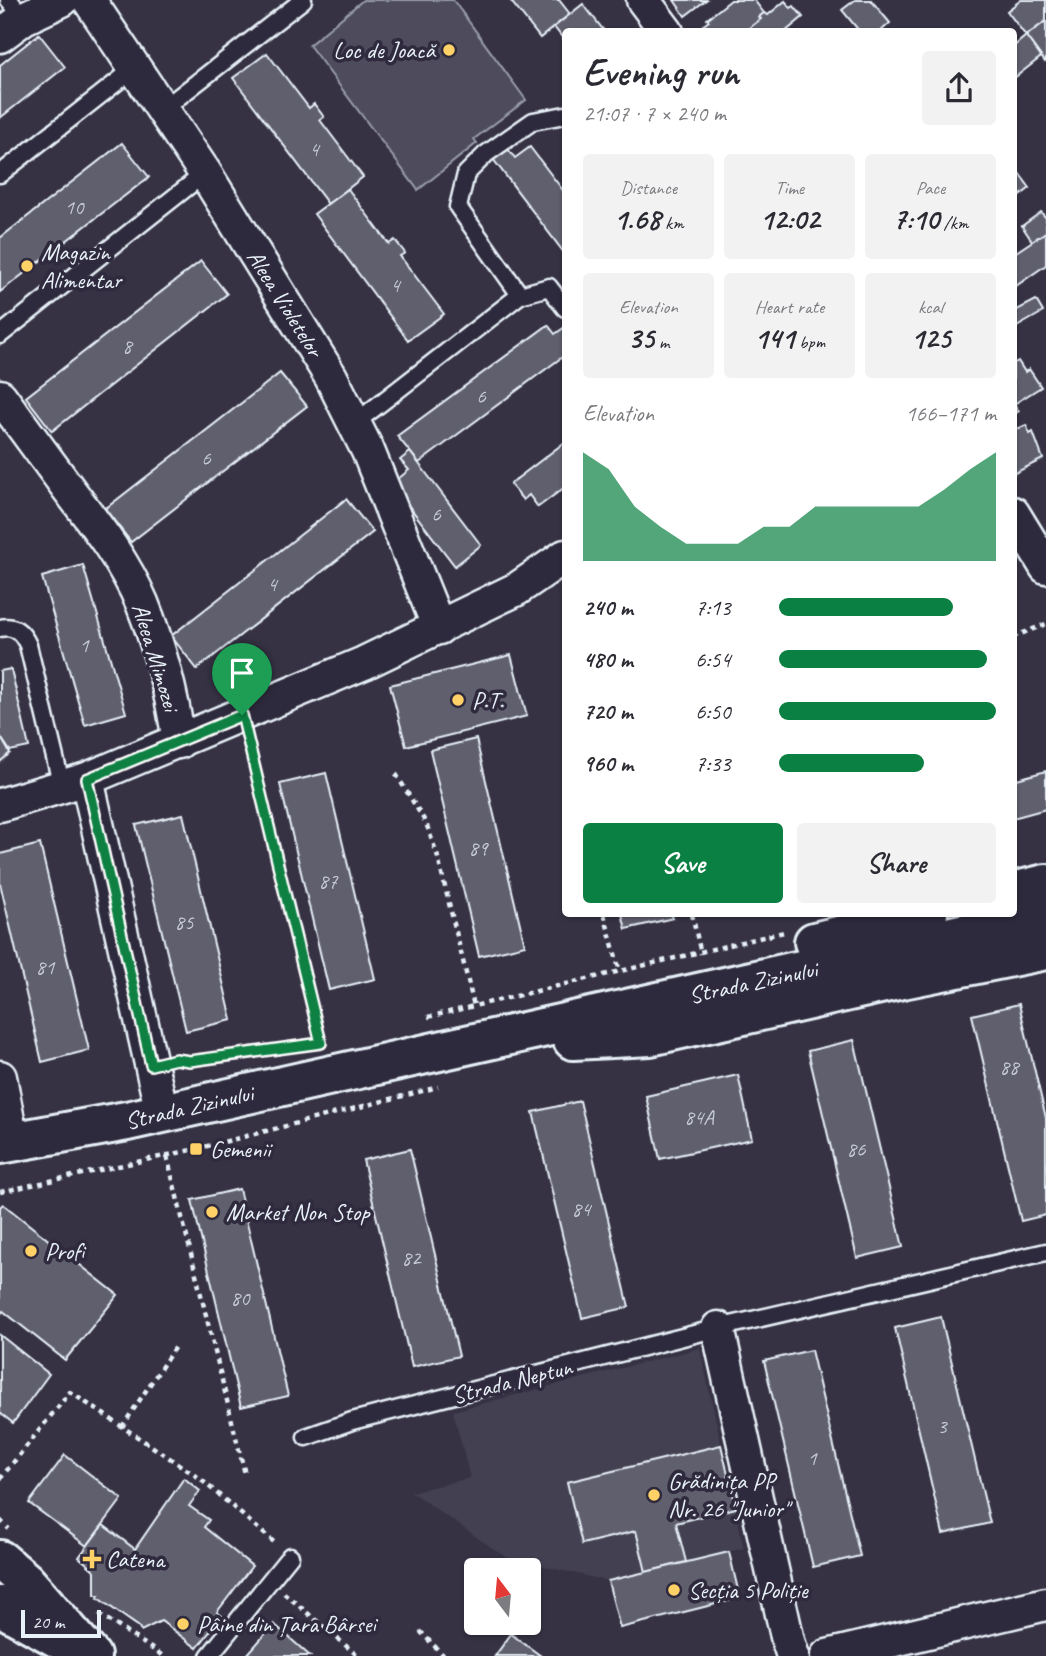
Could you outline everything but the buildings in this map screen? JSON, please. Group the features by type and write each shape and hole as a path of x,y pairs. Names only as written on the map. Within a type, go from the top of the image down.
{"main road":[{"path":"1017,891 1046,884"},
{"name":"Strada Zizinului","path":"6,1143 162,1113 1046,915"},
{"name":"Strada Zizinului","path":"459,1046 703,961 914,917"},
{"name":"Strada Zizinului","path":"459,1046 650,1036 902,979 1046,950"},
{"path":"0,1560 25,1581 90,1656"},
{"path":"0,1606 90,1656"}],"street":[{"path":"11,18 62,0"},
{"name":"Aleea Violetelor","path":"89,0 205,173 331,377 355,423 439,628"},
{"path":"643,0 664,28"},
{"name":"Aleea Mimozei","path":"0,396 95,524 123,567 141,602 156,643 172,693 179,742 439,628 517,589 562,558"},
{"path":"1017,520 1046,567"},
{"path":"0,806 75,783 179,742"},
{"path":"75,783 162,1113"},
{"path":"0,1077 6,1143"},
{"path":"719,1328 793,1656"},
{"path":"827,1656 1046,1604"},
{"path":"933,1656 978,1619"}],"lane":[{"path":"163,109 303,0"},
{"path":"0,174 136,67"},
{"path":"520,295 458,207 466,174 486,154 533,121 562,116"},
{"path":"0,335 205,173"},
{"path":"355,423 520,295 550,287 562,304"},
{"path":"0,628 9,626 22,632 75,783"},
{"name":"Strada Neptun","path":"306,1437 352,1421 719,1328 1046,1252"},
{"path":"209,1656 289,1556"}],"path":[{"path":"1017,635 1046,624"},
{"path":"242,715 321,1043"},
{"path":"396,774 430,833 474,1007"},
{"path":"605,917 620,972"},
{"path":"693,917 703,961"},
{"path":"423,1019 620,972 703,961 793,930"},
{"path":"151,1065 176,1059 190,1061 334,1040"},
{"path":"0,1192 167,1156 448,1085"},
{"path":"167,1156 245,1474"},
{"path":"122,1427 176,1345"},
{"path":"0,1479 70,1392 198,1477 289,1556"},
{"path":"270,1581 358,1656"},
{"path":"420,1631 444,1656"}],"shaded area":[{"path":"363,0 453,0 526,100 474,139 477,143 418,190 309,45"},
{"path":"700,1348 744,1548 608,1581 541,1566 541,1558 507,1558 411,1492 470,1478 453,1411"}],"place":[{"name":"Loc de Joacă","path":"449,50"},
{"name":"Magazin Alimentar","path":"27,266"},
{"name":"P.T.","path":"458,700"},
{"name":"Gemenii","path":"196,1149"},
{"name":"Market Non Stop","path":"212,1212"},
{"name":"Profi","path":"31,1251"},
{"name":"Grădinița PP Nr. 26 \"Junior\"","path":"654,1495"},
{"name":"Catena","path":"92,1559"},
{"name":"Secția 5 Poliție","path":"674,1590"},
{"name":"Pâine din Țara Bârsei","path":"183,1624"}],"route":[{"path":"242,715 321,1043 190,1061 176,1059 151,1065 87,779 242,715"}]}
